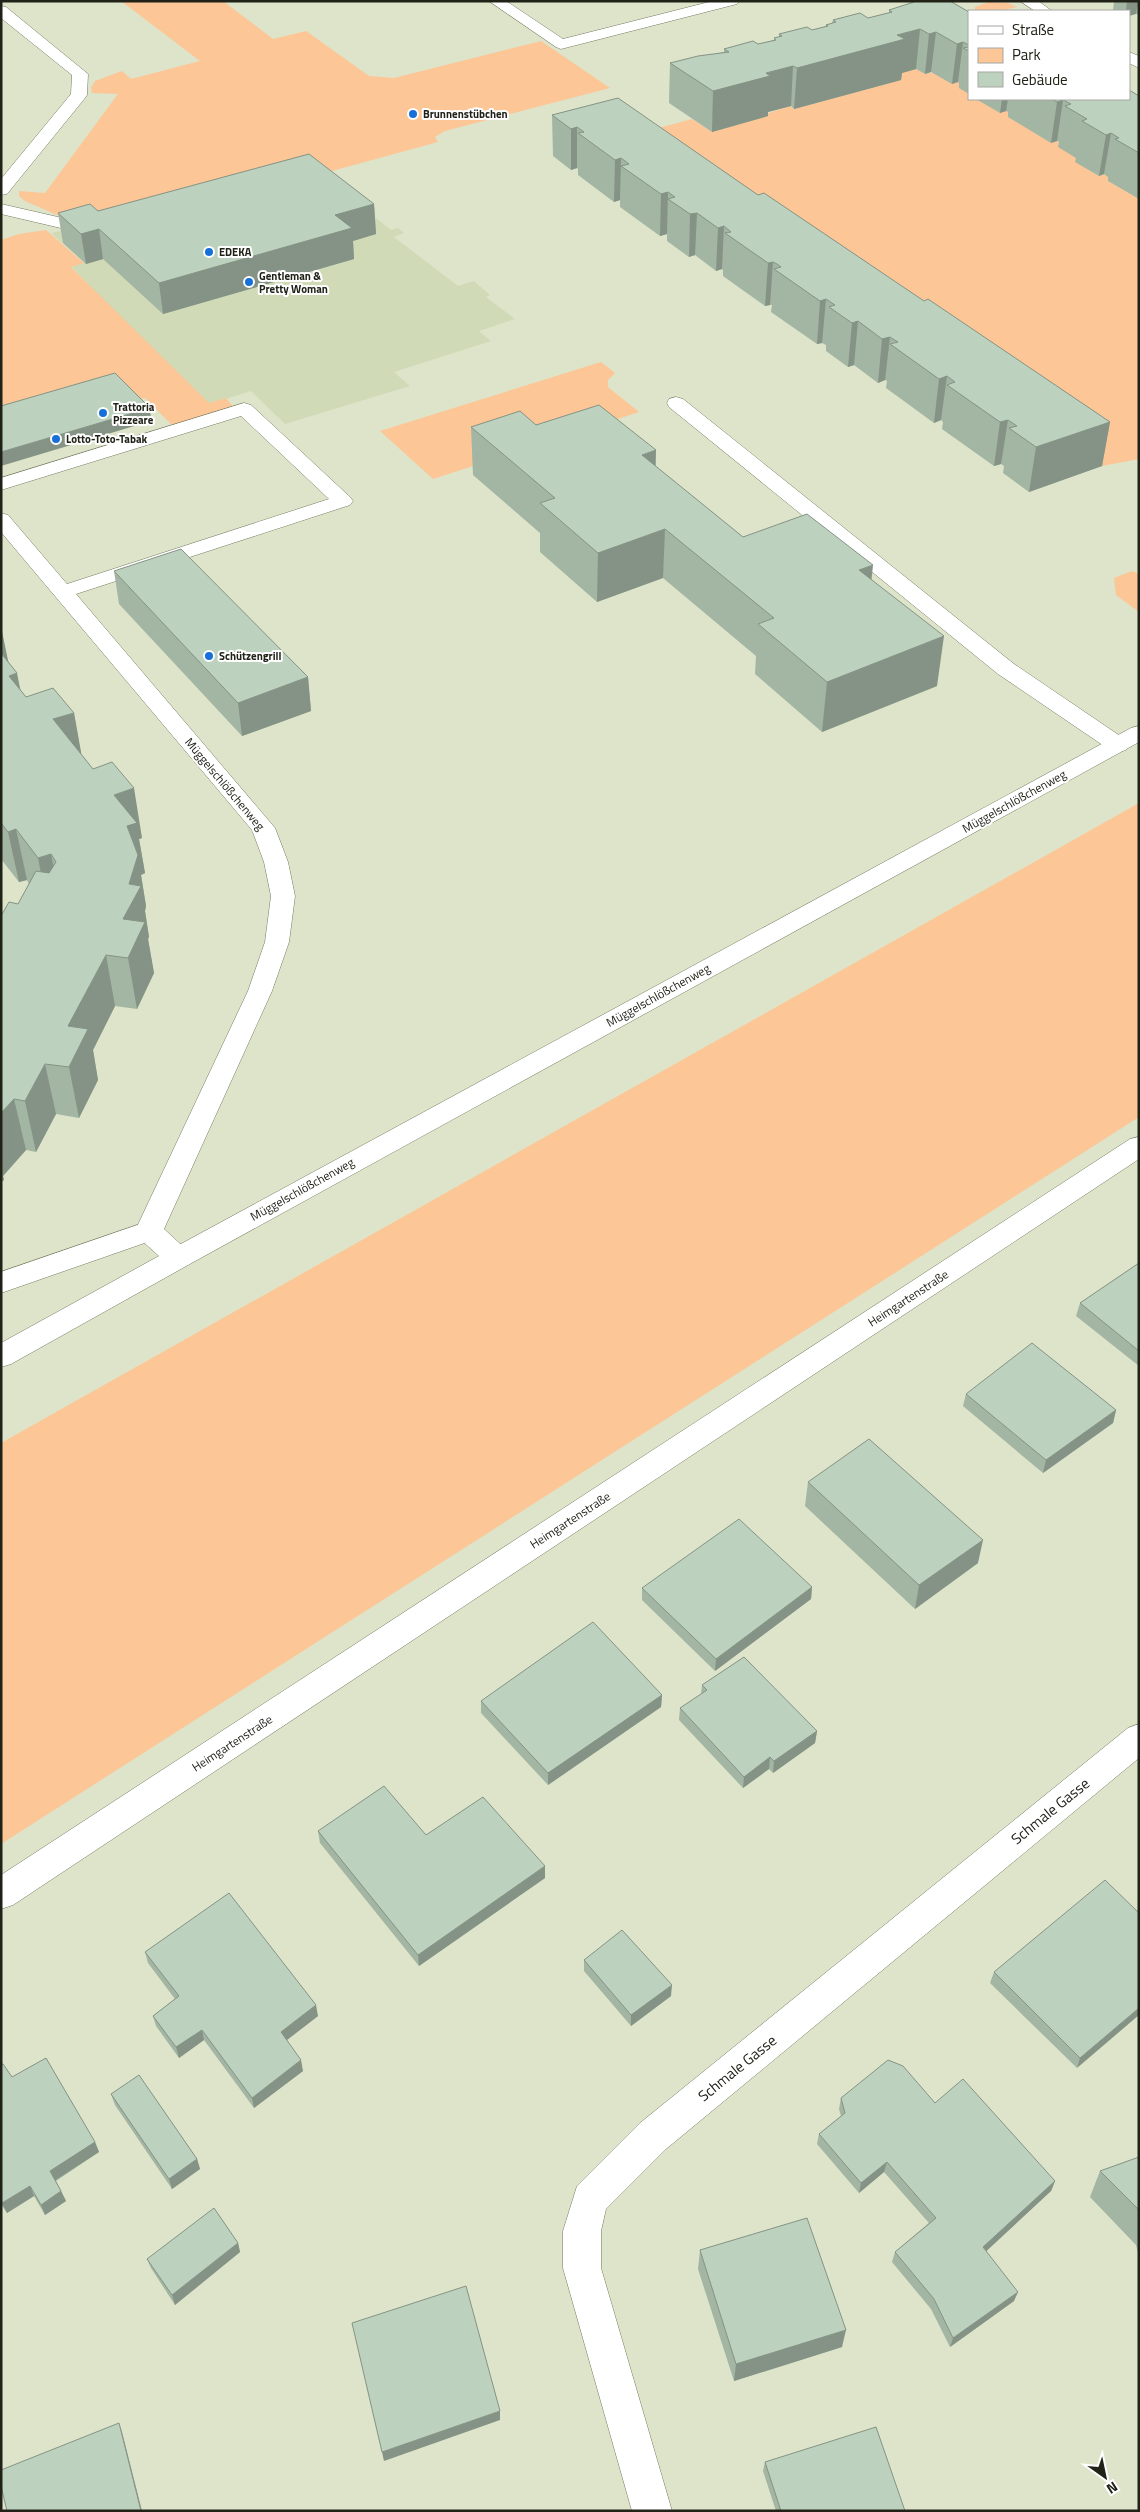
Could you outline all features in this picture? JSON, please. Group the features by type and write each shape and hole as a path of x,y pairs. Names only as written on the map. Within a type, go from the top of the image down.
{"street":[{"path":"496,1 561,44 732,1"},
{"path":"1027,1 1043,10"},
{"path":"1,10 80,74 79,95 1,190"},
{"path":"1,209 65,224"},
{"path":"676,403 1006,669 1128,739"},
{"path":"1,484 244,409 343,502 62,592"},
{"name":"Müggelschlößchenweg","path":"1,519 263,828 276,862 283,896 277,942 260,991 149,1231"},
{"name":"Müggelschlößchenweg","path":"1,1356 1128,739"},
{"name":"Heimgartenstraße","path":"1,1894 1139,1146"},
{"path":"1,1283 33,1270 149,1231 178,1258"},
{"name":"Schmale Gasse","path":"652,2511 582,2268 582,2230 590,2199 653,2136 1139,1738"}],"shaded area":[{"path":"321,174 391,230 398,228 404,233 394,237 458,286 474,281 490,295 486,297 515,319 479,331 491,341 394,372 410,386 285,424 251,391 210,404 128,326 71,266 84,262 51,233"}],"green space":[{"path":"121,1 223,1 273,39 306,31 369,76 394,78 541,41 610,88 445,131 435,137 438,142 321,174 80,225 25,201 19,196 19,191 45,193 118,94 92,93 91,88 95,81 122,71 131,79 200,61"},
{"path":"989,2 1008,3 1017,7 1004,10 975,10 975,7"},
{"path":"916,69 925,74 935,73 951,79 966,87 968,100 981,101 995,106 1028,122 1071,152 1080,160 1076,162 1099,176 1104,174 1112,179 1108,181 1139,199 1139,459 1102,466 618,139 692,119 712,132 790,106 794,109 900,80 893,75"},
{"path":"46,230 84,263 71,267 209,403 226,398 234,408 172,425 145,398 1,415 1,240 19,234"},
{"path":"601,362 615,373 608,380 608,387 639,412 433,479 380,431"},
{"path":"1132,571 1139,574 1139,612 1116,595 1114,578"},
{"path":"1139,803 1139,1117 1,1844 1,1443"}],"building":[{"path":"912,1 950,1 968,11 968,44 963,42 957,44 936,32 929,34 920,29 897,35 905,39 797,68 793,66 766,73 770,76 713,91 670,63 698,56 729,52 724,49 753,41 758,44 776,40 774,38 782,36 779,34 807,27 812,30 828,26 826,25 836,22 833,20 860,13 868,18 892,12 889,10 914,2"},
{"path":"1130,91 1139,96 1139,153 1115,139 1119,138 1111,133 1106,135 1082,121 1087,119 1065,106 1071,104 1063,100 1130,100"},
{"path":"618,98 758,195 764,193 924,301 928,299 1110,422 1036,447 1009,428 1017,426 1008,420 1000,422 947,385 955,382 947,376 939,379 890,344 898,342 890,337 882,339 858,321 852,323 829,307 835,305 826,299 820,301 774,269 781,267 777,264 773,262 768,263 725,233 731,232 724,226 718,228 697,213 690,214 668,199 675,197 668,192 661,194 621,166 629,164 621,158 615,160 578,133 584,132 577,127 571,129 552,115"},
{"path":"309,154 374,204 335,215 352,228 159,283 99,229 81,234 58,213 90,204 98,211"},
{"path":"115,373 150,408 1,452 1,406"},
{"path":"599,405 656,450 642,455 743,537 807,514 873,565 859,570 944,636 827,682 758,624 774,618 665,529 598,553 540,503 555,498 471,427 520,411 536,425"},
{"path":"181,549 308,677 238,703 114,571"},
{"path":"1,653 17,673 9,676 26,697 53,688 74,713 53,719 93,769 112,762 134,788 114,795 137,823 127,826 138,855 129,884 141,886 123,919 145,922 128,958 106,955 68,1026 88,1029 69,1067 45,1064 25,1101 14,1099 1,1113 1,916 9,902 18,904 36,871 49,873 56,862 51,854 38,858 16,829 8,832 1,823"},
{"path":"1139,1263 1139,1351 1080,1303"},
{"path":"1032,1343 1116,1410 1046,1460 966,1394"},
{"path":"869,1439 983,1540 919,1585 808,1482"},
{"path":"739,1519 812,1587 716,1659 642,1588"},
{"path":"593,1622 662,1695 548,1773 481,1701"},
{"path":"744,1657 817,1731 774,1761 770,1757 744,1777 680,1708 707,1690 702,1685"},
{"path":"384,1786 426,1835 483,1797 545,1866 418,1955 318,1831"},
{"path":"1105,1880 1139,1913 1139,2008 1080,2058 994,1972"},
{"path":"229,1893 316,2005 281,2032 301,2060 252,2098 202,2030 176,2047 153,2016 179,1996 145,1952"},
{"path":"622,1930 672,1985 631,2015 584,1960"},
{"path":"46,2058 95,2142 50,2171 61,2191 41,2205 30,2186 2,2203 1,2064 3,2064 12,2077"},
{"path":"888,2060 903,2066 935,2103 963,2079 1055,2181 983,2247 1018,2292 953,2338 934,2299 895,2252 936,2218 887,2162 861,2183 819,2134 845,2113 841,2098"},
{"path":"139,2075 197,2159 169,2179 111,2094"},
{"path":"1139,2157 1139,2210 1100,2171"},
{"path":"214,2208 238,2243 172,2295 147,2259"},
{"path":"807,2218 846,2330 736,2364 700,2250"},
{"path":"466,2286 500,2411 382,2452 352,2323"},
{"path":"119,2423 141,2511 7,2511 1,2486 1,2470"},
{"path":"876,2427 905,2511 781,2511 765,2462"}],"place":[{"name":"Brunnenstübchen","path":"413,114"},
{"name":"EDEKA","path":"209,252"},
{"name":"Gentleman & Pretty Woman","path":"249,282"},
{"name":"Trattoria Pizzeare","path":"103,413"},
{"name":"Lotto-Toto-Tabak","path":"56,439"},
{"name":"Schützengrill","path":"209,656"}]}
